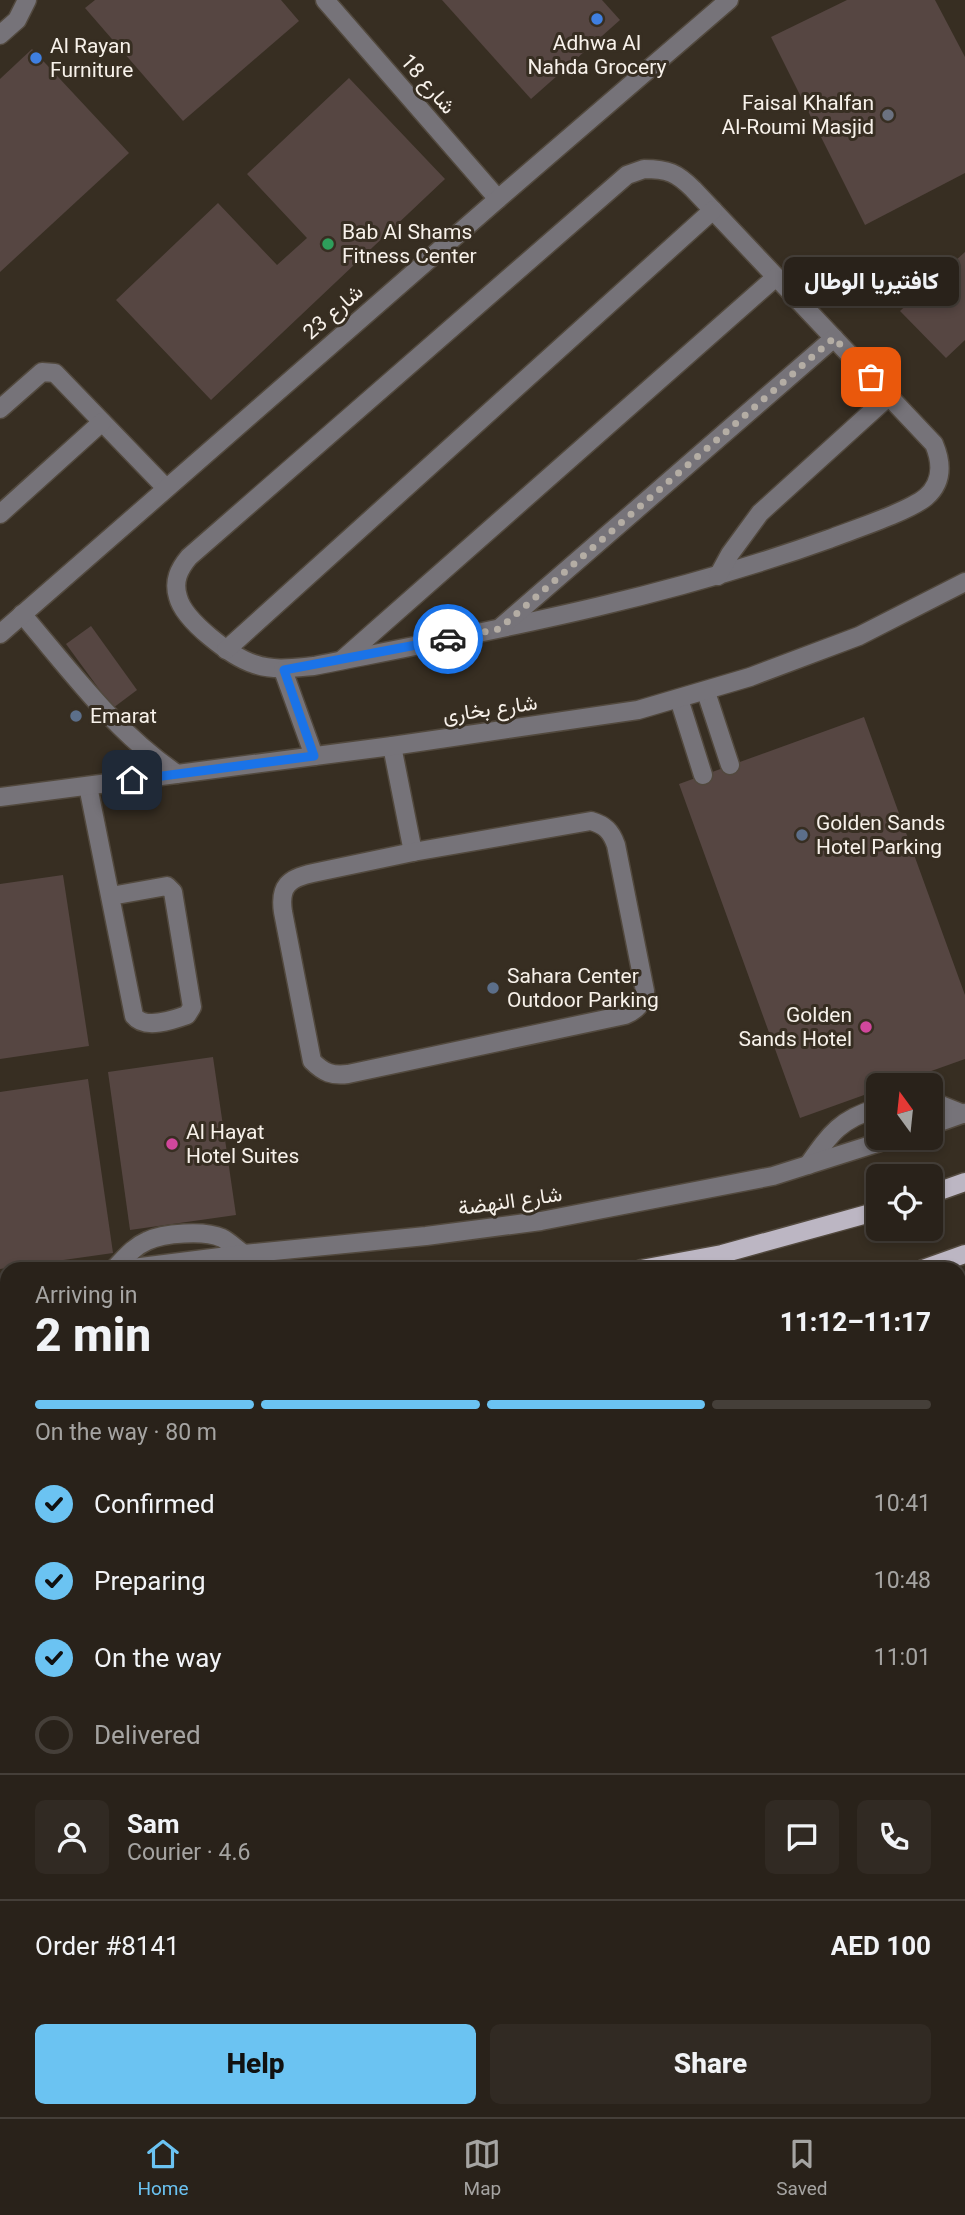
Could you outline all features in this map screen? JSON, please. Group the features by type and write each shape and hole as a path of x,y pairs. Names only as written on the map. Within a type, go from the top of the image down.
{"main road":[{"path":"943,1190 965,1182"},
{"path":"679,1262 722,1254 866,1214"},
{"path":"943,1262 965,1254"}],"street":[{"path":"0,35 17,20 27,0"},
{"name":"شارع 18","path":"325,0 498,199"},
{"name":"شارع 23","path":"0,634 729,0"},
{"path":"645,169 663,169 680,177 776,277 934,444 940,458 940,473 935,487 925,498 863,526 718,576 588,610 284,670 256,665 226,650 182,607 177,597 177,575 189,557 627,176 645,169"},
{"path":"226,650 713,210"},
{"path":"341,660 776,277"},
{"path":"499,629 834,338"},
{"path":"0,409 42,372 55,373 166,488"},
{"path":"718,576 730,554 760,513 890,396"},
{"path":"0,514 102,422"},
{"name":"شارع بخارى","path":"0,797 392,746 638,709 706,692 859,636 965,582"},
{"path":"22,614 126,734 177,774"},
{"path":"284,670 314,756"},
{"path":"706,692 730,765"},
{"path":"679,699 703,775"},
{"path":"392,746 413,852"},
{"path":"88,786 134,1016 138,1021 149,1023 187,1015 192,1007 173,892 167,886 111,896"},
{"path":"591,821 602,825 612,834 616,845 645,991 642,1002 635,1011 625,1015 348,1074 334,1075 322,1071 312,1061 295,981 281,898 286,885 298,876 413,852 579,822 591,821"},
{"path":"943,1106 964,1114"},
{"path":"808,1165 834,1129 866,1111"},
{"path":"943,1121 964,1114"},
{"name":"شارع النهضة","path":"181,1262 426,1237 541,1221 773,1176 866,1147"},
{"path":"121,1262 138,1246 160,1237 196,1234 215,1236 244,1254"}],"building":[{"path":"95,0 281,0 299,21 183,121 85,8"},
{"path":"442,0 602,0 620,20 531,99"},
{"name":"Faisal Khalfan Al-Roumi Masjid","path":"847,0 935,0 965,57 965,173 865,225 771,37"},
{"path":"32,49 129,153 0,272 0,79"},
{"path":"349,78 445,179 211,400 116,300 218,203 277,265 307,238 247,174"},
{"path":"965,252 965,340 946,358 900,311"},
{"path":"91,626 137,690 113,708 66,644"},
{"path":"864,717 965,995 965,1059 926,1073 866,1073 866,1094 800,1118 679,784"},
{"path":"63,875 89,1046 0,1059 0,884"},
{"name":"Al Hayat Hotel Suites","path":"213,1057 236,1215 130,1230 108,1072"},
{"path":"88,1079 113,1253 49,1262 0,1262 0,1092"}],"way so far":[{"path":"448,639 499,629 834,338 871,377"}],"place":[{"name":"Adhwa Al Nahda Grocery","path":"597,19"},
{"name":"Al Rayan Furniture","path":"36,58"},
{"name":"Faisal Khalfan Al-Roumi Masjid","path":"888,115"},
{"name":"Bab Al Shams Fitness Center","path":"328,244"},
{"name":"كافتيريا الوطال","path":"871,377"},
{"name":"Emarat","path":"76,716"},
{"name":"Golden Sands Hotel Parking","path":"802,835"},
{"name":"Sahara Center Outdoor Parking","path":"493,988"},
{"name":"Golden Sands Hotel","path":"866,1027"},
{"name":"Al Hayat Hotel Suites","path":"172,1144"}],"route":[{"path":"132,780 314,756 284,670 448,639"}]}
